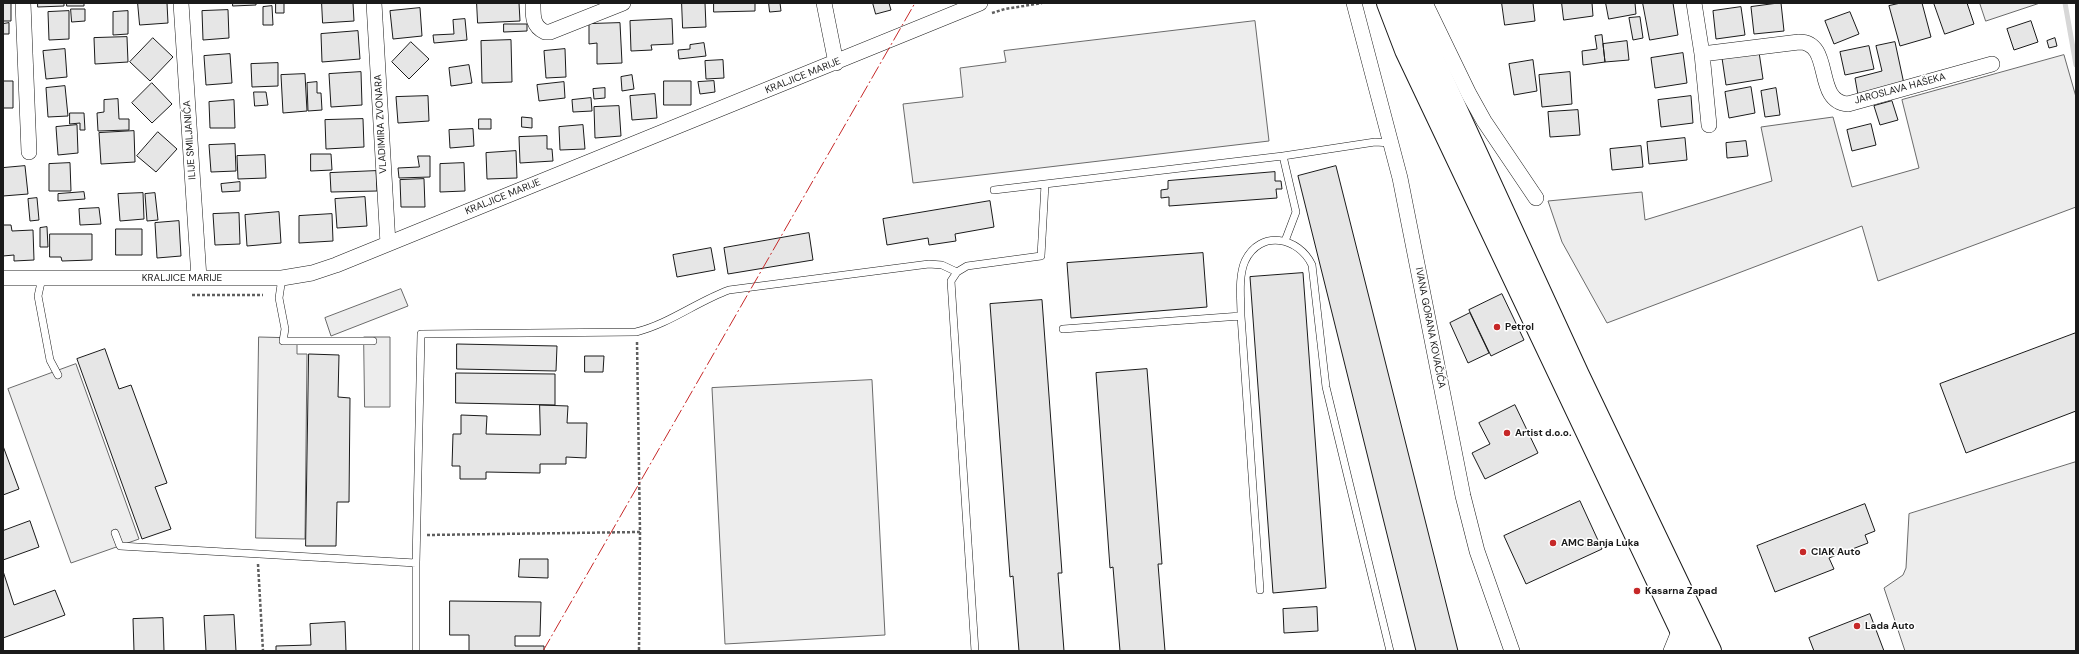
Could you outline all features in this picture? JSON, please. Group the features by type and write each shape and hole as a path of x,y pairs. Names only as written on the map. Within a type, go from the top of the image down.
{"main road":[{"path":"1388,3 1410,58 1691,651"},
{"path":"1407,3 1565,347 1710,651"}],"street":[{"path":"23,3 29,152"},
{"name":"ILIJE SMILJANIĆA","path":"181,3 199,278"},
{"name":"VLADIMIRA ZVONARA","path":"374,3 388,244"},
{"path":"533,3 534,20 536,26 545,32 550,32 623,3"},
{"path":"824,3 836,63"},
{"name":"KRALJICE MARIJE","path":"3,278 282,278 312,273 336,265 836,63 961,6 980,3"},
{"name":"IVANA GORANA KOVAČIĆA","path":"1354,3 1392,143 1463,496 1478,552 1512,651"},
{"path":"1425,3 1469,94 1484,121 1536,198"},
{"path":"1694,3 1702,54 1709,125"},
{"name":"JAROSLAVA HAŠEKA","path":"1702,54 1799,42 1810,43 1817,51 1831,96 1840,102 1848,104 1992,64"},
{"path":"1671,651 1680,629"}],"lane":[{"path":"994,190 1283,156 1375,142 1392,143"},
{"path":"1283,156 1296,212 1285,241"},
{"path":"975,651 951,281 957,272 967,266 1041,256 1045,184"},
{"path":"1260,590 1241,316 1242,269 1246,260 1258,246 1276,240 1285,241 1302,250 1312,265 1326,387 1390,651"},
{"path":"416,651 416,563 421,334 636,332 648,329 710,297 729,290 929,264 942,265 957,272"},
{"path":"42,278 38,296 50,360 58,375"},
{"path":"282,278 279,298 285,329 283,341 372,341"},
{"path":"1063,329 1241,316"},
{"path":"116,534 120,546 416,563"}],"path":[{"path":"636,332 640,532 639,651"},
{"path":"417,535 640,532"},
{"path":"257,554 263,651"}],"shaded area":[{"path":"1980,3 2040,3 1986,21"},
{"path":"1255,21 1269,141 913,183 903,104 963,97 960,68 1006,62 1004,51"},
{"path":"2064,55 2076,97 2076,207 1878,281 1862,226 1607,323 1562,242 1548,201 1642,192 1645,220 1772,181 1761,127 1833,117 1852,187 1919,168 1902,100"},
{"path":"401,289 408,306 331,336 325,318"},
{"path":"259,337 297,338 297,354 307,354 305,539 256,538"},
{"path":"364,337 390,337 390,407 365,407"},
{"path":"76,364 139,539 71,563 8,389"},
{"path":"872,380 885,635 725,644 712,388"},
{"path":"2076,462 2076,651 1905,651 1884,588 1903,575 1906,568 1909,514"}],"building":[{"path":"3,3 11,3 11,21 3,21"},
{"path":"38,3 64,3 64,6 38,7"},
{"path":"67,3 84,3 84,6 67,6"},
{"path":"138,3 167,3 168,23 140,25"},
{"path":"233,3 256,3 256,5 233,6"},
{"path":"276,3 284,3 284,13 276,13"},
{"path":"322,3 353,3 354,21 323,23"},
{"path":"477,3 519,3 520,21 478,23"},
{"path":"682,3 705,3 706,27 683,28"},
{"path":"714,3 755,3 755,11 714,12"},
{"path":"769,3 780,3 781,11 770,12"},
{"path":"873,3 889,3 891,10 876,14"},
{"path":"1502,3 1533,3 1535,21 1505,25"},
{"path":"1562,3 1592,3 1593,16 1564,20"},
{"path":"1606,3 1635,3 1636,14 1609,19"},
{"path":"1643,3 1673,3 1678,35 1650,40"},
{"path":"1781,3 1784,31 1754,34 1751,7"},
{"path":"1901,3 1922,3 1931,37 1900,46 1889,6"},
{"path":"1934,3 1967,3 1974,24 1945,34"},
{"path":"272,6 273,25 263,25 263,7"},
{"path":"1741,7 1745,35 1716,39 1713,11"},
{"path":"420,8 422,36 393,39 390,11"},
{"path":"71,9 85,9 85,21 72,22"},
{"path":"228,10 229,38 203,40 202,11"},
{"path":"69,11 69,39 49,40 48,12"},
{"path":"128,11 128,34 113,35 113,12"},
{"path":"1850,12 1859,34 1834,44 1825,21"},
{"path":"1640,17 1643,38 1633,40 1629,18"},
{"path":"465,19 467,40 434,43 433,35 454,34 453,20"},
{"path":"672,19 673,44 651,45 652,50 631,51 630,21"},
{"path":"2031,21 2038,42 2014,50 2007,29"},
{"path":"9,23 9,34 3,34 3,24"},
{"path":"620,23 622,63 597,64 597,43 589,44 589,24"},
{"path":"504,24 527,24 527,31 504,32"},
{"path":"358,31 360,59 322,62 321,34"},
{"path":"1602,35 1605,62 1583,65 1582,51 1597,49 1595,36"},
{"path":"127,37 128,62 95,64 94,38"},
{"path":"153,38 173,57 150,81 130,62"},
{"path":"2055,38 2057,46 2049,48 2047,41"},
{"path":"511,40 512,82 482,83 481,41"},
{"path":"1627,41 1629,60 1605,62 1603,44"},
{"path":"411,42 429,59 409,79 392,62"},
{"path":"1895,42 1904,84 1858,95 1855,78 1882,71 1876,46"},
{"path":"704,43 706,56 679,59 678,50 690,49 690,45"},
{"path":"1869,46 1874,69 1845,75 1840,52"},
{"path":"65,49 67,77 46,79 43,51"},
{"path":"565,49 566,77 546,78 544,51"},
{"path":"1759,52 1763,79 1726,85 1722,58"},
{"path":"1683,53 1687,83 1655,88 1651,58"},
{"path":"230,54 232,83 206,85 204,56"},
{"path":"723,60 724,78 706,79 705,61"},
{"path":"1533,60 1537,91 1514,95 1509,64"},
{"path":"278,63 278,86 252,87 251,64"},
{"path":"469,65 472,83 451,86 449,68"},
{"path":"361,72 362,105 331,107 329,74"},
{"path":"1570,72 1572,104 1542,107 1539,75"},
{"path":"305,74 307,111 283,113 281,75"},
{"path":"632,75 634,89 622,91 621,77"},
{"path":"3,81 13,81 13,108 3,108"},
{"path":"664,81 691,81 691,105 664,105"},
{"path":"714,81 715,92 700,94 698,82"},
{"path":"317,82 317,93 321,93 322,110 308,111 307,83"},
{"path":"564,82 565,98 539,101 537,85"},
{"path":"152,83 172,104 152,123 132,103"},
{"path":"65,86 68,116 48,117 46,88"},
{"path":"1751,87 1755,113 1729,118 1725,92"},
{"path":"605,88 605,98 594,99 593,89"},
{"path":"1776,88 1780,115 1765,117 1761,91"},
{"path":"254,92 266,92 268,105 255,106"},
{"path":"655,94 657,118 632,120 630,96"},
{"path":"428,96 429,121 398,123 396,97"},
{"path":"1691,96 1693,123 1661,127 1658,100"},
{"path":"591,98 592,111 573,112 572,100"},
{"path":"118,99 119,119 129,119 129,130 98,131 97,113 104,112 104,100"},
{"path":"234,100 235,128 210,128 209,102"},
{"path":"1892,101 1898,120 1880,125 1874,106"},
{"path":"619,106 621,136 595,138 594,107"},
{"path":"1578,110 1580,135 1550,137 1548,112"},
{"path":"70,113 84,113 85,130 80,130 80,123 70,124"},
{"path":"522,117 532,118 532,128 522,127"},
{"path":"363,119 364,147 326,149 325,120"},
{"path":"479,119 491,119 491,129 479,129"},
{"path":"1871,124 1876,145 1852,151 1847,130"},
{"path":"77,125 78,153 58,155 56,127"},
{"path":"583,125 585,149 560,150 559,127"},
{"path":"473,129 474,146 450,148 449,130"},
{"path":"134,131 135,162 101,164 99,133"},
{"path":"158,132 177,149 156,172 137,156"},
{"path":"547,136 547,149 552,149 553,161 520,163 519,137"},
{"path":"1685,138 1687,160 1649,164 1647,142"},
{"path":"1746,141 1748,156 1727,158 1726,143"},
{"path":"235,144 236,171 211,172 209,145"},
{"path":"1641,146 1643,167 1612,170 1610,149"},
{"path":"516,151 517,178 487,179 486,153"},
{"path":"311,154 331,154 332,170 311,171"},
{"path":"265,155 266,178 238,179 237,156"},
{"path":"418,156 430,156 430,177 399,178 398,168 419,167"},
{"path":"70,163 71,191 49,191 49,164"},
{"path":"464,163 465,191 440,192 440,164"},
{"path":"25,166 28,194 3,196 3,168"},
{"path":"1336,166 1458,651 1416,651 1298,176"},
{"path":"376,171 377,191 331,192 330,173"},
{"path":"1275,172 1275,181 1281,181 1282,189 1276,189 1277,198 1169,206 1169,197 1161,198 1161,190 1168,189 1168,181"},
{"path":"424,179 425,207 401,207 400,180"},
{"path":"240,182 240,191 222,192 221,184"},
{"path":"84,192 85,199 58,201 58,194"},
{"path":"143,193 144,219 120,221 118,194"},
{"path":"155,193 158,220 147,221 145,194"},
{"path":"365,197 367,226 337,228 335,199"},
{"path":"37,198 39,220 30,221 28,199"},
{"path":"990,201 994,227 955,234 956,241 929,245 928,238 887,245 883,219"},
{"path":"99,208 101,224 80,225 79,209"},
{"path":"279,212 281,243 247,246 245,215"},
{"path":"239,213 240,244 215,245 213,214"},
{"path":"332,214 333,241 299,243 299,216"},
{"path":"179,221 181,256 157,258 155,223"},
{"path":"3,225 11,225 12,231 33,230 34,260 14,261 14,255 3,256"},
{"path":"47,227 48,247 40,247 40,228"},
{"path":"116,229 142,229 142,255 116,255"},
{"path":"809,233 813,260 728,274 724,248"},
{"path":"50,234 92,234 92,260 62,261 61,257 50,257"},
{"path":"711,248 715,270 677,277 673,255"},
{"path":"1203,253 1207,307 1071,318 1067,263"},
{"path":"1303,273 1326,588 1273,593 1250,277"},
{"name":"Petrol","path":"1502,294 1524,340 1491,356 1469,310"},
{"path":"1042,300 1062,573 1058,573 1064,651 1019,651 1013,576 1010,577 990,304"},
{"path":"1470,313 1489,353 1468,363 1450,323"},
{"path":"2076,333 2076,411 1966,453 1940,384"},
{"path":"457,344 557,346 556,371 457,369"},
{"path":"105,349 119,389 131,385 167,483 155,487 171,529 142,539 77,359"},
{"path":"309,354 339,355 338,397 350,398 349,502 337,502 336,546 306,546"},
{"path":"585,356 604,356 603,372 585,372"},
{"path":"1147,369 1162,564 1158,564 1165,651 1120,651 1113,567 1110,568 1096,373"},
{"path":"456,373 555,374 555,405 456,403"},
{"path":"540,405 568,406 567,423 587,423 586,458 566,457 566,464 540,464 540,473 486,472 486,479 460,479 460,466 452,466 453,434 461,434 461,415 487,416 486,434 540,435"},
{"name":"Artist d.o.o.","path":"1515,405 1538,453 1485,479 1472,453 1490,444 1479,423"},
{"path":"3,446 19,489 3,495"},
{"name":"AMC Banja Luka","path":"1580,501 1602,549 1526,584 1504,536"},
{"name":"CIAK Auto","path":"1865,504 1875,531 1865,535 1868,543 1829,558 1834,569 1775,592 1757,546"},
{"path":"30,521 39,547 3,560 3,531"},
{"path":"520,559 548,559 548,578 519,577"},
{"path":"3,571 14,605 55,590 65,615 3,638"},
{"path":"450,601 541,602 540,636 515,636 515,646 544,646 544,651 469,651 469,635 450,635"},
{"path":"1317,607 1318,631 1284,633 1283,609"},
{"name":"Lada Auto","path":"1870,614 1884,651 1814,651 1809,638"},
{"path":"234,615 236,651 206,651 204,616"},
{"path":"163,618 164,651 134,651 133,619"},
{"path":"345,622 346,651 276,651 276,646 311,645 310,624"}],"waterway":[{"path":"2065,3 2076,65"}],"power":[{"path":"543,651 915,3"}],"place":[{"name":"Petrol","path":"1497,327"},
{"name":"Artist d.o.o.","path":"1507,433"},
{"name":"AMC Banja Luka","path":"1553,543"},
{"name":"CIAK Auto","path":"1803,552"},
{"name":"Kasarna Zapad","path":"1637,591"},
{"name":"Lada Auto","path":"1857,626"}]}
